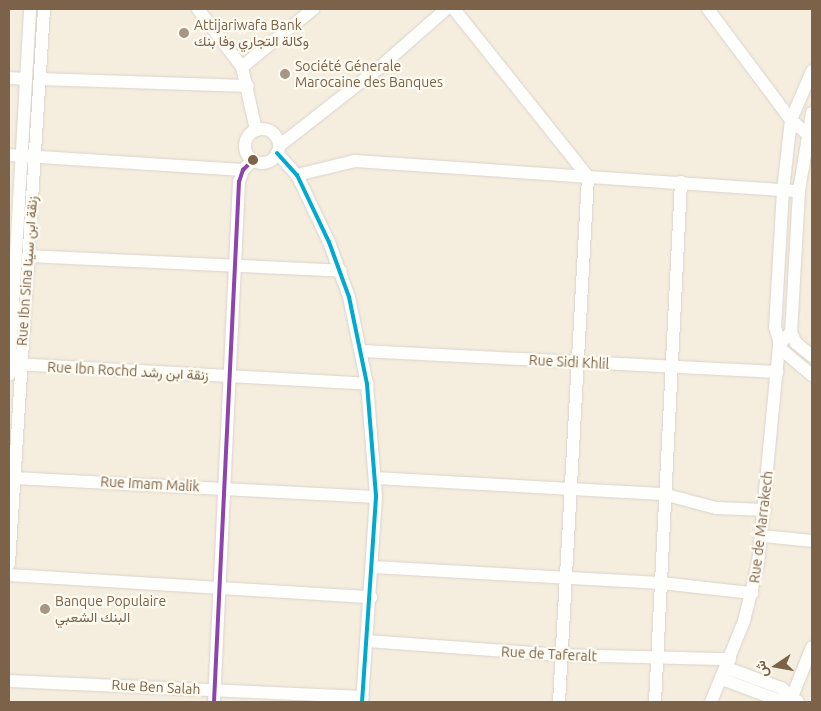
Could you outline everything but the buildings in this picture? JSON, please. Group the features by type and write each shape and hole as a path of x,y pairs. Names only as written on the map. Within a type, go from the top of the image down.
{"street":[{"name":"Rue Ibn Sina زنقة ابن سينا","path":"9,564 14,478 12,251 22,156 30,9"},
{"name":"Rue Ibn Sina زنقة ابن سينا","path":"9,375 13,364 28,256 22,156 40,79 44,9"},
{"path":"198,9 242,67 248,86 256,130"},
{"path":"242,67 313,9"},
{"path":"256,130 246,142 247,152 254,160 267,162 278,149 379,68 446,9"},
{"path":"454,9 588,177 568,577 559,702"},
{"path":"716,11 791,120 807,134"},
{"name":"Rue de Marrakech","path":"711,702 726,669 752,593 762,536 779,345 775,326 783,190 791,120 812,71"},
{"path":"9,78 26,79"},
{"path":"40,79 248,86"},
{"path":"812,114 807,134 799,191 791,332 796,344 812,356"},
{"path":"256,130 272,132 278,149 298,175 340,271 362,351 367,384 376,497 363,700"},
{"path":"22,156 243,170"},
{"path":"214,696 226,488 239,182 243,170 254,160"},
{"path":"298,175 355,161 799,191"},
{"path":"655,702 663,494 674,366 680,182"},
{"path":"28,256 340,271"},
{"path":"791,332 779,345 790,359 812,374"},
{"name":"Rue Sidi Khlil","path":"362,351 578,364 674,366 777,372"},
{"name":"Rue Ibn Rochd زنقة ابن رشد","path":"13,364 367,384"},
{"name":"Rue Imam Malik","path":"14,478 376,497"},
{"path":"375,478 663,494 716,508 765,510"},
{"path":"762,536 812,541"},
{"path":"373,567 661,583 752,593"},
{"path":"9,575 371,596"},
{"name":"Rue de Taferalt","path":"368,641 657,660 726,669"},
{"path":"726,669 791,701 812,646"},
{"name":"Rue Ben Salah","path":"9,681 214,696 363,700"}],"shaded area":[{"path":"9,9 812,9 812,702 9,702"}],"transit line":[{"path":"277,153 297,175 329,242 349,297 367,384 376,497 362,702"},
{"path":"214,702 239,182 243,170 253,160"}],"place":[{"name":"Attijariwafa Bank وكالة التجاري وفا بنك","path":"184,33"},
{"name":"Société Génerale Marocaine des Banques","path":"285,74"},
{"name":"Banque Populaire البنك الشعبي","path":"45,609"}]}
